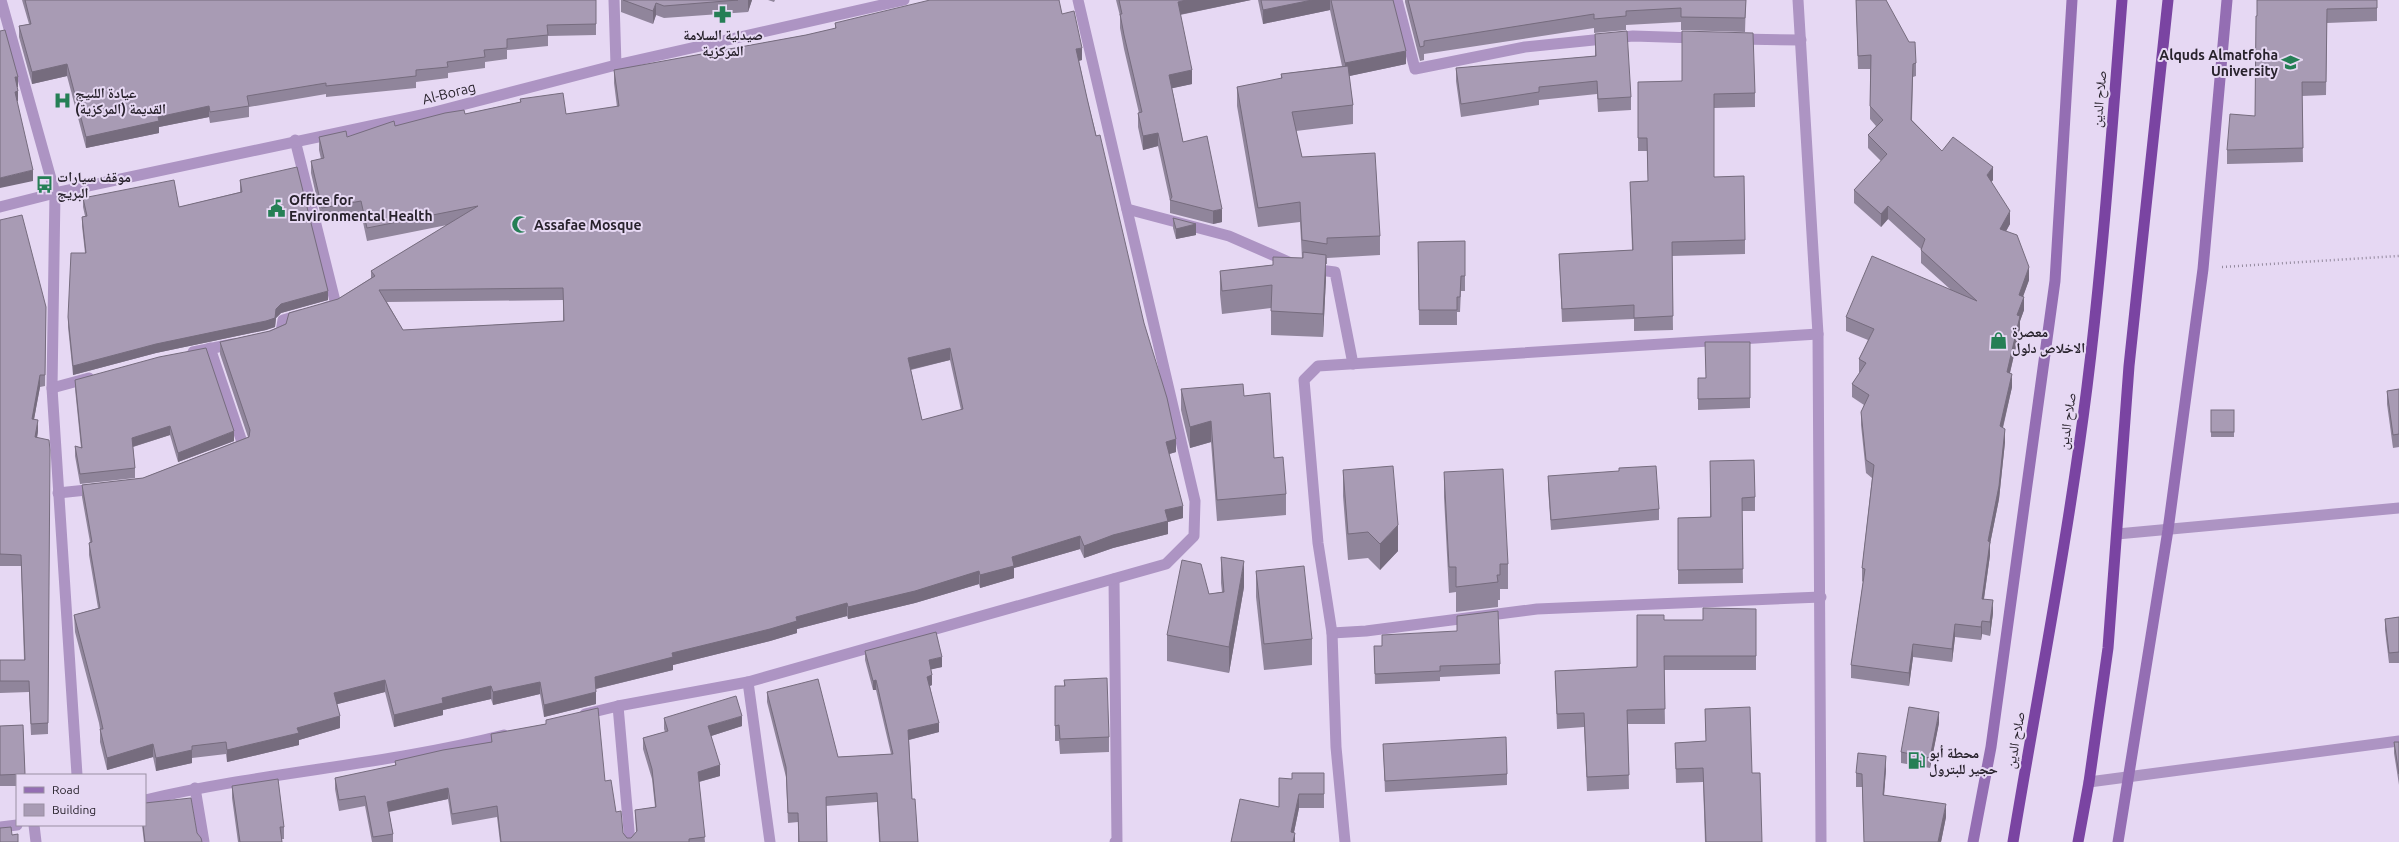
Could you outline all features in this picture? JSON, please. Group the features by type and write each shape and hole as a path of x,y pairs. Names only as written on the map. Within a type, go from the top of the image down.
{"highway":[{"name":"صلاح الدين","path":"2013,842 2065,540 2087,387 2102,242 2122,0"},
{"path":"2078,842 2090,782 2108,648 2130,358 2168,0"}],"main road":[{"path":"1973,842 1991,747 2055,281 2072,0"},
{"path":"2118,842 2130,775 2168,530 2203,269 2227,0"}],"street":[{"path":"1,0 55,193 52,388 77,774"},
{"path":"614,0 616,65"},
{"name":"Al-Borag","path":"0,208 55,193 295,140 430,113 616,65 904,0"},
{"path":"573,717 618,706 748,682 1166,564 1194,536 1195,501 1078,0"},
{"path":"1397,0 1414,69 1525,47 1633,36 1705,38"},
{"path":"1798,0 1818,334 1821,598 1821,842"},
{"path":"1729,38 1801,40"},
{"path":"261,338 281,332 283,320 336,305 295,140"},
{"path":"1127,209 1229,236 1304,268 1335,272 1353,364"},
{"path":"1345,842 1336,748 1332,633 1318,543 1304,380 1318,366 1818,334"},
{"path":"180,355 246,341"},
{"path":"210,348 243,445 223,453"},
{"path":"52,388 97,376"},
{"path":"58,493 104,488"},
{"path":"2117,534 2399,508"},
{"path":"1114,579 1117,834 1117,842 1115,842"},
{"path":"1332,633 1366,631 1537,609 1821,598"},
{"path":"748,682 770,842"},
{"path":"618,706 630,842"},
{"path":"146,800 195,788 450,747 513,733"},
{"path":"2090,782 2130,775 2399,741"},
{"path":"195,788 204,842"},
{"path":"0,827 16,825"},
{"path":"34,826 36,842"}],"path":[{"path":"2203,269 2399,256"}],"building":[{"path":"25,0 596,0 596,24 547,25 548,35 507,39 507,48 484,50 485,57 447,62 448,67 416,70 416,76 326,86 326,83 247,96 249,106 210,112 209,106 158,117 159,121 86,137 67,64 32,72 19,26 31,24"},
{"path":"623,0 738,0 664,6 656,3 653,11"},
{"path":"930,0 1059,0 1062,14 1074,11 1082,48 1076,49 1096,136 1100,135 1144,323 1167,398 1176,439 1166,442 1183,506 1165,510 1168,521 1113,535 1084,546 1080,536 1012,557 1014,566 980,575 979,571 915,591 848,607 847,603 796,617 797,621 770,629 672,653 673,657 595,677 596,692 544,705 540,682 493,692 491,686 442,698 443,703 394,715 385,680 334,693 340,716 297,728 299,733 227,750 226,742 192,746 192,750 156,758 153,744 107,758 100,729 103,729 99,711 74,615 100,608 89,543 92,542 82,485 143,478 249,437 250,430 220,342 270,331 286,324 289,313 338,299 375,276 371,271 478,206 367,228 361,201 322,208 311,161 324,158 319,137 346,131 347,137 394,121 395,126 445,113 464,110 465,114 521,102 520,99 563,93 566,114 619,106 614,70 806,35 836,28 835,23","holes":["563,288 564,321 403,330 379,290","950,348 963,409 922,420 908,358"]},
{"path":"1119,0 1186,0 1178,2 1192,70 1169,75 1183,142 1207,136 1222,209 1213,211 1170,200 1172,197 1158,133 1143,136 1138,113 1142,112 1124,35"},
{"path":"1261,0 1312,0 1263,10"},
{"path":"1331,0 1393,0 1406,51 1345,63"},
{"path":"1408,0 1746,0 1745,18 1681,17 1681,8 1626,11 1626,16 1594,19 1594,14 1424,41 1424,46 1420,47"},
{"path":"1856,0 1886,0 1909,42 1915,42 1916,63 1913,64 1911,120 1942,151 1953,137 1993,167 1987,175 2010,211 2000,229 2017,235 2029,267 2019,295 2024,297 2017,315 2020,316 2007,372 2012,374 2000,426 2005,429 1999,486 1988,541 1990,542 1982,599 1993,600 1990,622 1982,621 1981,627 1955,624 1952,649 1913,644 1909,673 1851,665 1865,569 1862,568 1874,465 1866,460 1861,412 1869,395 1852,384 1866,363 1859,359 1874,329 1846,317 1872,256 1977,301 1921,250 1925,239 1888,206 1881,214 1854,190 1887,154 1868,135 1883,120 1870,106 1871,55 1858,56"},
{"path":"2257,0 2377,0 2377,8 2327,9 2326,82 2302,82 2303,148 2227,150 2230,114 2255,116"},
{"path":"5,30 18,77 15,77 18,91 15,92 33,170 0,178 0,31"},
{"path":"1627,31 1631,97 1598,99 1597,81 1539,87 1539,92 1461,104 1456,68 1596,56 1595,34"},
{"path":"1682,31 1753,33 1755,93 1714,94 1714,177 1744,176 1745,240 1672,242 1673,316 1634,318 1634,305 1562,309 1559,254 1633,250 1630,182 1648,181 1647,138 1638,138 1638,82 1682,81"},
{"path":"1348,66 1353,105 1292,112 1302,157 1375,153 1380,236 1327,238 1327,244 1302,240 1300,202 1258,208 1237,87 1282,78 1281,74"},
{"path":"297,167 328,291 281,304 276,309 275,318 266,321 156,344 73,366 68,317 71,253 86,253 82,217 87,216 83,198 174,180 179,207 242,192 240,180"},
{"path":"22,215 46,307 45,375 40,375 32,419 38,420 35,437 49,440 50,450 48,723 31,724 29,681 0,681 0,660 25,660 21,555 0,554 0,220"},
{"path":"1173,218 1196,224 1176,229"},
{"path":"1465,241 1465,276 1461,276 1460,297 1457,297 1457,310 1419,310 1418,242"},
{"path":"1303,252 1326,255 1323,314 1271,311 1272,285 1222,291 1220,271 1273,265 1273,257 1303,258"},
{"path":"1705,342 1750,342 1750,398 1698,399 1698,378 1706,378"},
{"path":"206,348 234,431 178,453 170,426 132,438 135,468 80,474 75,446 82,448 75,380 159,357"},
{"path":"1243,384 1244,396 1270,393 1274,458 1283,457 1286,494 1217,500 1211,421 1190,427 1181,389"},
{"path":"2399,389 2399,434 2393,435 2387,391"},
{"path":"2211,410 2234,410 2234,432 2211,432"},
{"path":"1754,460 1755,497 1742,498 1743,569 1678,570 1678,518 1711,517 1710,461"},
{"path":"1393,466 1398,525 1380,544 1368,532 1348,534 1343,470"},
{"path":"1656,466 1659,509 1551,520 1548,476 1619,471 1619,468"},
{"path":"1503,469 1508,564 1500,564 1500,575 1497,575 1498,582 1456,587 1456,567 1449,567 1444,472"},
{"path":"1221,557 1244,561 1229,647 1167,635 1182,560 1201,564 1209,594 1224,592"},
{"path":"1304,566 1312,639 1264,644 1256,571"},
{"path":"1703,608 1756,609 1756,656 1664,656 1665,709 1627,710 1629,775 1587,777 1584,713 1557,714 1555,671 1637,667 1637,615 1664,615 1664,620 1703,620"},
{"path":"1498,611 1500,664 1440,666 1440,671 1375,674 1374,646 1382,646 1382,635 1457,631 1457,616"},
{"path":"2399,617 2399,652 2389,653 2385,619"},
{"path":"936,632 942,657 929,660 932,675 927,677 939,723 908,730 912,799 915,799 918,842 880,842 877,793 826,797 827,842 799,842 798,813 788,813 786,767 767,692 818,679 838,757 893,754 876,680 873,681 865,651"},
{"path":"1107,678 1109,737 1060,739 1059,725 1055,726 1055,686 1065,686 1064,680"},
{"path":"736,696 742,716 708,726 720,765 698,772 705,837 689,839 689,842 501,842 497,806 452,814 448,788 387,802 393,834 373,837 365,796 339,800 335,778 396,765 395,761 443,750 492,742 491,734 546,724 546,720 598,708 605,781 611,780 616,812 621,811 623,833 627,838 631,838 637,831 635,810 656,807 652,769 643,738 668,731 664,718"},
{"path":"1750,707 1752,773 1760,773 1762,842 1706,842 1703,768 1676,769 1675,743 1706,741 1705,709"},
{"path":"1909,707 1939,712 1930,758 1901,752"},
{"path":"23,725 25,774 0,775 0,726"},
{"path":"1506,737 1507,774 1385,781 1383,744"},
{"path":"2394,742 2399,742 2399,774"},
{"path":"1858,753 1886,756 1883,795 1946,804 1938,842 1864,842 1862,774 1856,773"},
{"path":"1292,773 1324,773 1324,794 1299,794 1291,832 1295,833 1293,842 1231,842 1240,799 1279,807 1279,778 1292,779"},
{"path":"278,779 284,827 280,827 282,842 240,842 232,786"},
{"path":"191,798 197,833 202,842 145,842 143,826 146,826 146,803"},
{"path":"11,827 12,835 18,834 18,842 0,842 0,828"}],"place":[{"name":"صيدلية السلامة المركزية","path":"723,15"},
{"name":"Alquds Almatfoha University","path":"2291,63"},
{"name":"عيادة اللىيج القديمة (المركزية)","path":"62,101"},
{"name":"موقف سيارات البريج","path":"44,185"},
{"name":"Office for Environmental Health","path":"276,208"},
{"name":"Assafae Mosque","path":"521,225"},
{"name":"معصرة الاخلاص دلول","path":"1999,340"},
{"name":"محطة أبو حجير للبترول","path":"1916,761"}]}
